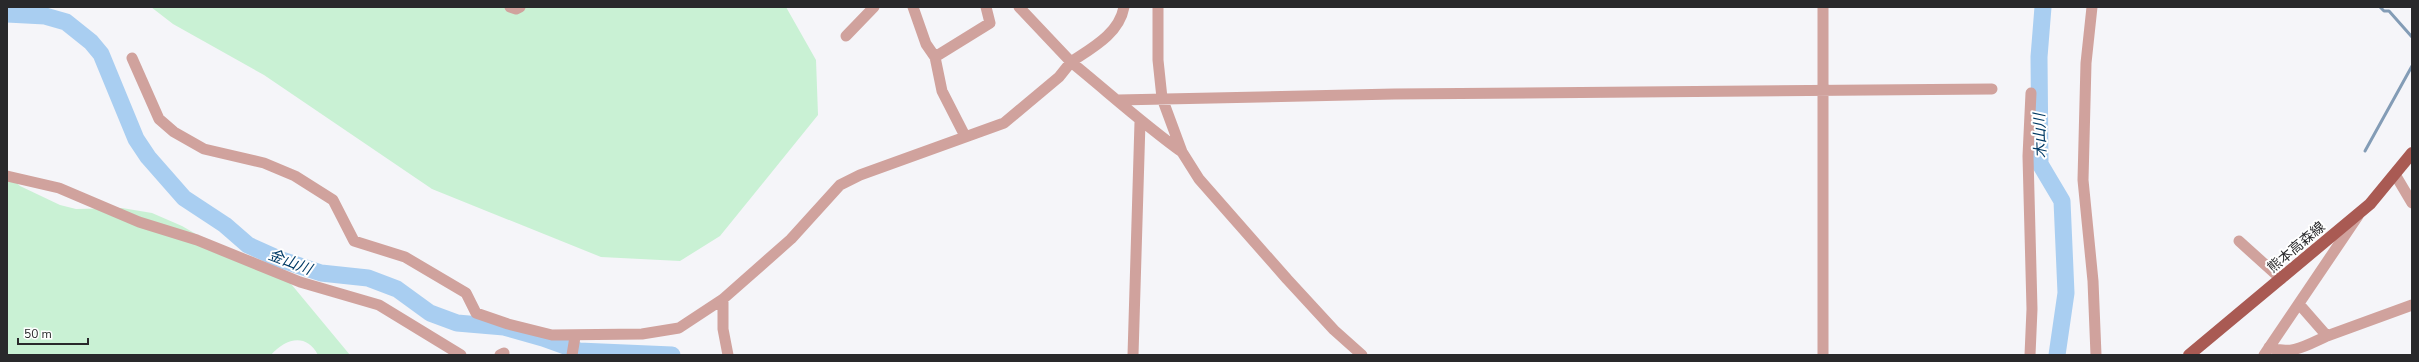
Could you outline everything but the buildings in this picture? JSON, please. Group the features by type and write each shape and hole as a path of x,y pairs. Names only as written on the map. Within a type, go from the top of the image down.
{"main road":[{"name":"熊本高森線","path":"2189,355 2361,212 2396,176 2412,153"}],"street":[{"path":"510,7 516,9 520,7"},
{"path":"846,36 874,7"},
{"path":"913,7 926,44 935,57 942,92 965,136"},
{"path":"935,57 990,23 986,7"},
{"path":"1019,7 1071,62 1118,100 1140,122 1182,152"},
{"path":"132,58 159,118 174,132 204,149 264,163 295,176 333,200 354,240 405,257 466,293 476,313 537,332 575,337 642,334 679,328 723,299 791,239 840,185 860,175 1004,123 1058,77 1071,62 1106,39 1122,17 1124,7"},
{"path":"1158,7 1158,60 1162,98 1182,152 1200,179 1287,279 1334,330 1362,355"},
{"path":"1823,7 1823,355"},
{"path":"2092,7 2086,63 2083,180 2093,281 2096,355"},
{"path":"1118,100 1162,98 1824,89 1992,89"},
{"path":"2030,355 2032,309 2028,156 2031,93"},
{"path":"1133,355 1140,122"},
{"path":"7,176 59,188 139,222 197,240 300,282 379,305 461,355"},
{"path":"2396,176 2412,203"},
{"path":"2361,212 2267,351 2297,352 2327,336 2412,305"},
{"path":"2239,241 2281,279"},
{"path":"723,299 723,329 728,355"},
{"path":"2298,304 2327,336"},
{"path":"572,355 575,337"}],"green space":[{"path":"151,7 786,7 816,60 818,115 720,236 680,261 601,257 432,189 264,75 173,24"},
{"path":"7,174 20,186 60,205 76,209 122,208 152,213 182,226 208,241 277,267 350,355 318,355 308,343 295,340 283,345 271,355 7,355"}],"waterway":[{"name":"木山川","path":"2043,7 2039,57 2040,164 2062,201 2066,293 2057,355"},
{"path":"2380,7 2384,11 2389,11 2412,37"},
{"name":"金山川","path":"7,14 45,16 66,22 91,42 101,54 136,139 148,157 184,198 225,225 248,245 279,259 321,273 368,278 397,289 430,313 457,323 504,327 543,338 579,351 672,355"},
{"path":"2365,151 2412,66"}]}
